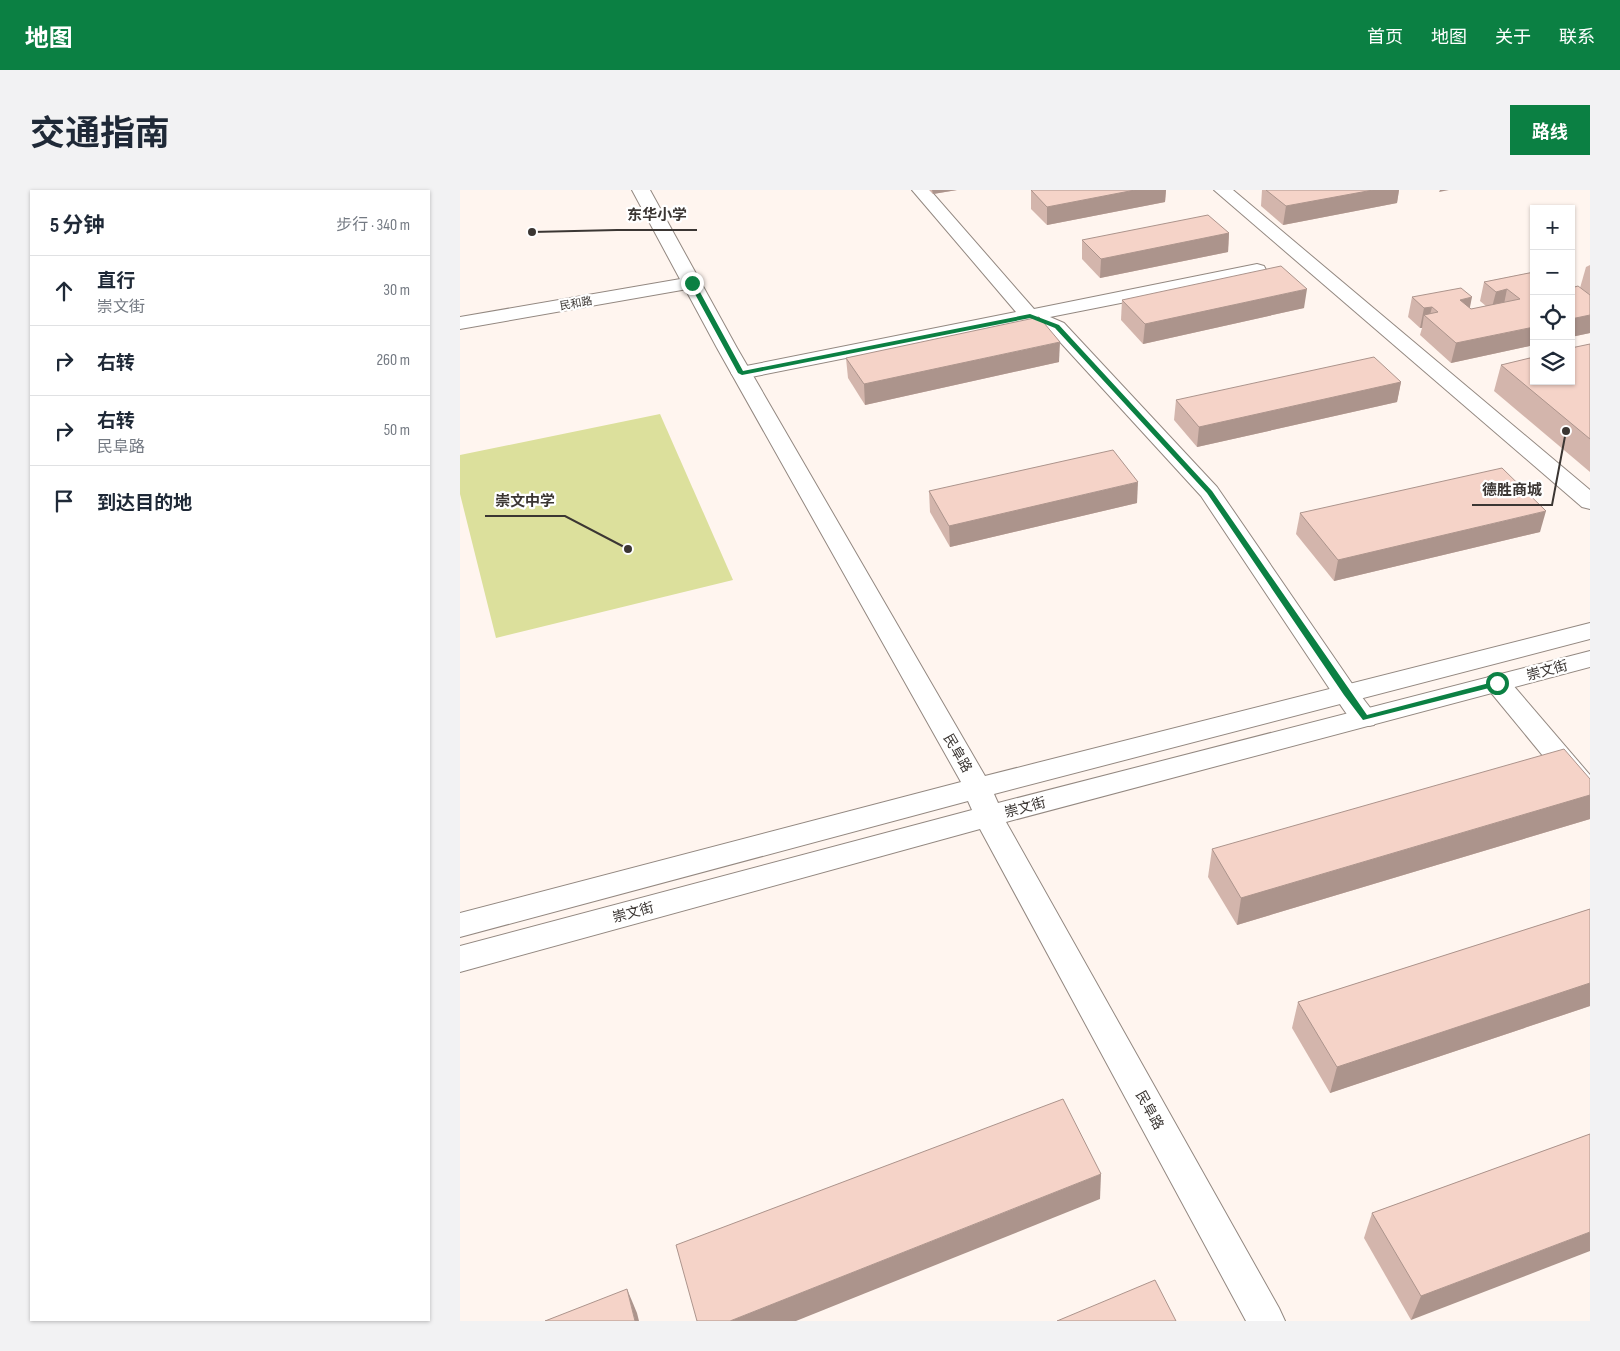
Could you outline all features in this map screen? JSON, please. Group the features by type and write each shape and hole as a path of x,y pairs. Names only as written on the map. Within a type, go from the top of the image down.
{"street":[{"name":"民阜路","path":"641,190 742,373 978,788 988,816 1266,1321"},
{"path":"921,190 1030,316 1057,327 1209,492 1346,694 1365,718"},
{"path":"1223,190 1590,502"},
{"path":"742,373 1257,270"},
{"name":"民和路","path":"460,323 692,283"},
{"name":"崇文街","path":"460,924 978,788 1590,631"},
{"name":"崇文街","path":"460,959 988,816 1590,659"},
{"path":"1497,683 1590,794"}],"green space":[{"path":"660,414 733,580 496,638 460,494 460,455"}],"building":[{"path":"1031,190 1135,190 1047,207"},
{"path":"1266,190 1373,190 1286,206"},
{"path":"1208,215 1229,233 1101,259 1082,240"},
{"path":"1281,266 1307,289 1145,324 1122,300"},
{"path":"1530,273 1530,328 1456,343 1424,315 1438,312 1432,307 1424,308 1412,297 1461,288 1472,297 1460,300 1471,309 1520,299 1507,289 1496,292 1484,282"},
{"path":"1578,286 1590,295 1590,315 1575,318 1575,287"},
{"path":"1039,317 1060,342 864,384 846,358"},
{"path":"1590,344 1590,439 1501,365 1530,358 1530,385 1575,385 1575,347"},
{"path":"1374,357 1401,382 1199,427 1176,400"},
{"path":"1113,450 1138,482 949,526 929,491"},
{"path":"1502,468 1546,511 1338,560 1300,513"},
{"path":"1564,749 1590,779 1590,795 1241,898 1212,849"},
{"path":"1590,909 1590,983 1337,1067 1298,1002"},
{"path":"1063,1099 1101,1174 730,1321 697,1321 676,1245"},
{"path":"1590,1134 1590,1232 1421,1296 1372,1213"},
{"path":"1155,1280 1176,1321 1057,1321"},
{"path":"627,1289 635,1321 545,1321"}],"place":[{"name":"东华小学","path":"532,232"},
{"name":"德胜商城","path":"1566,431"},
{"name":"崇文中学","path":"628,549"}],"route":[{"path":"692,283 742,373 1030,316 1057,327 1209,492 1346,694 1365,718 1497,683"}]}
